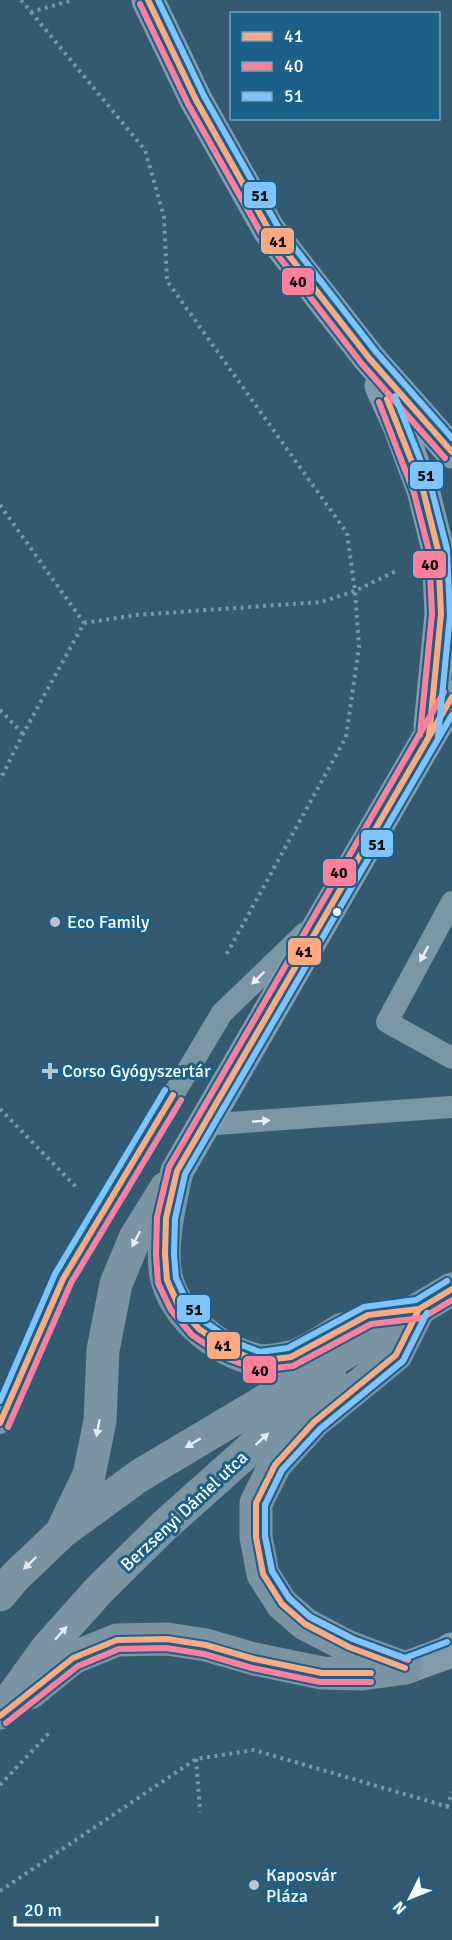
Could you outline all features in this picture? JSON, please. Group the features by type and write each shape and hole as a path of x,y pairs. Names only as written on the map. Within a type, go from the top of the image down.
{"main road":[{"path":"177,1171 166,1218 167,1280 178,1305 199,1329 230,1350 259,1360 291,1357 368,1315 419,1309"},
{"path":"62,1532 89,1475 100,1421 104,1350 116,1284 135,1238 177,1171"},
{"name":"Berzsenyi Dániel utca","path":"0,1595 62,1532 139,1476 452,1289"},
{"path":"405,1668 349,1647 305,1624 282,1604 263,1574 256,1537 256,1503 275,1465 314,1422 396,1355 419,1309"},
{"name":"Berzsenyi Dániel utca","path":"0,1714 48,1647 99,1590 164,1526 387,1327"},
{"path":"0,1714 73,1658 117,1640 167,1640 206,1645 254,1659 322,1673 362,1674 405,1668"}],"street":[{"path":"148,0 196,100 269,230 369,358 452,452"},
{"path":"369,358 400,428 423,490 438,550 441,614 440,730"},
{"path":"177,1171 330,909 440,730 452,697"},
{"path":"405,1668 446,1653 452,1648"}],"lane":[{"path":"452,902 387,1022 452,1058"},
{"path":"0,1423 63,1279 222,1013 330,909"},
{"path":"202,1125 452,1107"}],"path":[{"path":"21,0 145,150 164,217 167,281 347,533 356,591 359,647 346,737 220,966"},
{"path":"31,12 73,0"},
{"path":"0,505 84,623"},
{"path":"84,623 136,615 321,602 356,591 438,550"},
{"path":"0,780 84,623"},
{"path":"0,710 23,734"},
{"path":"0,1109 82,1193"},
{"path":"0,1785 53,1728"},
{"path":"0,1891 196,1759 254,1750 450,1808 452,1792"},
{"path":"196,1759 200,1812"}],"transit line":[{"name":"41","path":"148,0 196,100 269,230 369,358 452,452"},
{"name":"51","path":"158,0 204,96 277,225 376,352 452,438"},
{"name":"40","path":"140,4 188,104 262,235 362,364 445,458"},
{"name":"51","path":"395,396 431,487 447,549 450,615 438,737"},
{"name":"41","path":"387,399 423,490 438,550 441,614 429,736"},
{"name":"40","path":"379,402 414,493 429,551 432,614 420,735"},
{"name":"40","path":"444,692 169,1167 157,1217 156,1254 158,1283 171,1310 192,1335 226,1358 258,1370 293,1366 371,1324 422,1318 452,1300"},
{"name":"41","path":"452,697 177,1171 166,1218 165,1254 167,1280 178,1305 199,1329 230,1350 259,1361 291,1357 368,1315 419,1309 452,1289"},
{"name":"51","path":"447,1281 416,1300 364,1307 288,1348 260,1352 234,1342 205,1322 186,1300 176,1278 174,1254 175,1219 185,1174 452,715"},
{"name":"51","path":"0,1401 55,1274 165,1090"},
{"name":"41","path":"0,1423 63,1279 173,1095"},
{"name":"40","path":"8,1427 71,1283 181,1100"},
{"name":"41","path":"405,1668 349,1647 305,1624 282,1604 263,1574 256,1537 256,1503 275,1465 314,1422 396,1355 419,1309"},
{"name":"40","path":"408,1660 353,1639 310,1617 289,1598 272,1571 265,1536 265,1505 282,1470 320,1429 403,1361 427,1313"},
{"name":"51","path":"427,1313 403,1361 320,1429 282,1470 265,1505 265,1536 272,1571 289,1598 310,1617 353,1639 405,1658 447,1642"},
{"name":"41","path":"0,1716 73,1658 117,1640 167,1639 206,1645 254,1659 322,1673 371,1673"},
{"name":"40","path":"6,1723 78,1666 119,1649 166,1648 204,1654 252,1668 320,1682 371,1682"}],"place":[{"name":"Eco Family","path":"55,922"},
{"name":"Corso Gyógyszertár","path":"50,1071"},
{"name":"Kaposvár Pláza","path":"254,1885"}]}
